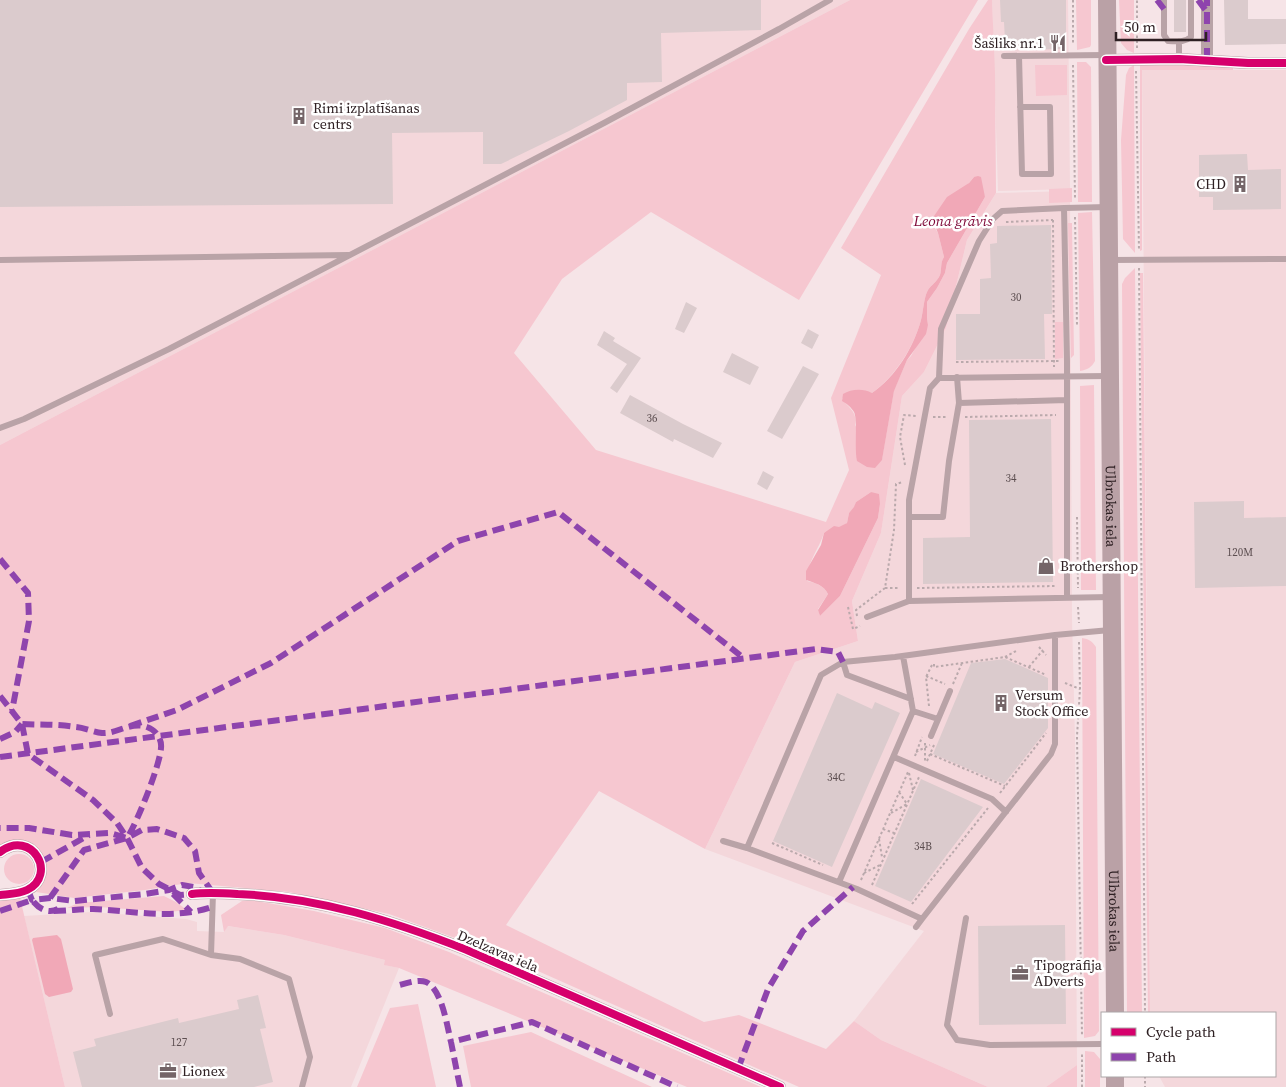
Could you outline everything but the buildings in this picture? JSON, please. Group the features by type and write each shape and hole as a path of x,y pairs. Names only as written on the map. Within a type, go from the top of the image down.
{"main road":[{"name":"Ulbrokas iela","path":"1106,0 1115,1012"}],"street":[{"path":"1207,0 1207,60"},
{"path":"1106,58 1286,63"},
{"path":"0,852 7,847 23,845 37,855 42,870 40,878 28,890 0,895"},
{"name":"Dzelzavas iela","path":"192,894 213,892 302,900 378,918 417,930 780,1087"}],"lane":[{"path":"0,428 24,419 168,349 351,255 639,104 830,0"},
{"path":"1164,0 1164,35 1168,41 1186,41 1191,37 1191,0"},
{"path":"1179,41 1179,59"},
{"path":"1004,56 1073,55 1106,58"},
{"path":"1019,56 1020,107 1022,174 1051,174 1050,107 1020,107"},
{"path":"909,601 909,500 930,388 939,378 941,328 979,241 993,219 1002,211 1108,207"},
{"path":"1064,208 1067,361 1067,598"},
{"path":"0,260 351,255"},
{"path":"1109,260 1286,259"},
{"path":"939,378 1110,376"},
{"path":"909,517 943,517 949,461 959,403 958,377"},
{"path":"959,403 1067,400"},
{"path":"867,617 909,601 1111,597"},
{"path":"747,848 821,675 843,662 903,656 1079,632 1111,630"},
{"path":"916,927 1051,754 1055,744 1055,635"},
{"path":"839,882 914,711 903,656"},
{"path":"843,662 847,675 911,699"},
{"path":"933,739 938,719 950,691"},
{"path":"914,711 938,719"},
{"path":"894,757 994,800 1006,812"},
{"path":"723,841 839,882 922,919"},
{"path":"210,955 213,892"},
{"path":"966,918 947,1025 957,1040 990,1046 1101,1044"},
{"path":"110,1014 95,955 163,939 210,955 240,959 289,979 310,1057 302,1087"}],"path":[{"path":"1073,0 1077,333"},
{"path":"1136,0 1145,1012"},
{"path":"1006,222 1064,219"},
{"path":"1053,220 1054,377"},
{"path":"956,362 1067,361"},
{"path":"1055,400 1056,415"},
{"path":"905,465 900,437 904,415 924,417 1056,415 1067,419"},
{"path":"885,588 894,530 896,484 906,482"},
{"path":"1077,512 1080,689 1077,736 1082,1087"},
{"path":"860,626 856,610 885,588 1067,586"},
{"path":"848,607 853,629 865,625 867,617"},
{"path":"1034,645 1043,650 1046,656"},
{"path":"932,652 934,667 1005,656 1019,649"},
{"path":"1029,667 1043,650"},
{"path":"1005,656 1049,676 1049,669"},
{"path":"926,715 930,708 926,676 933,663"},
{"path":"926,676 952,686 962,663"},
{"path":"1055,678 1080,689"},
{"path":"912,904 1050,728"},
{"path":"912,764 922,736 924,740 925,762 928,761 933,739"},
{"path":"930,754 1005,786"},
{"path":"913,790 908,771 860,882 871,887 913,790 922,768"},
{"path":"899,792 907,804"},
{"path":"889,815 907,804"},
{"path":"883,828 894,833"},
{"path":"879,840 883,859"},
{"path":"772,843 843,874"},
{"path":"864,873 880,865"}],"shaded area":[{"name":"Rimi izplatīšanas centrs","path":"0,0 850,0 0,445"},
{"path":"850,0 978,0 799,300 651,212 562,279 514,353 596,450 826,522 849,470 831,398 881,275 841,248 969,29 988,0 992,0 996,193 967,240 946,328 924,372 902,396 881,533 852,601 858,641 795,662 705,849 599,791 506,925 704,1022 739,1015 826,1049 854,1021 881,1040 988,1087 799,1087 502,955 389,914 289,892 188,883 74,898 36,892 46,876 45,861 38,849 0,849 0,445","holes":["974,177 985,197 947,263 945,273 937,288 927,302 928,325 907,360 894,390 882,459 876,465 855,425 854,413 842,399 852,392 872,393 896,370 908,351 918,331 927,293 940,275 944,257 938,233 933,225","871,492 880,504 878,518 840,596 820,616 818,609 828,594 822,586 807,581 811,563 824,533 847,523 849,513 855,507 856,502"]},
{"path":"992,0 1068,0 1070,189 998,191"},
{"path":"1076,0 1091,0 1091,45 1090,47 1077,50"},
{"path":"1119,0 1134,0 1134,53 1127,50 1121,43"},
{"path":"1077,62 1086,62 1091,67 1092,202 1078,202"},
{"path":"1181,64 1233,67 1233,70 1142,70 1142,250 1140,251 1140,65"},
{"path":"1035,65 1067,65 1067,95 1036,96"},
{"path":"1134,65 1135,253 1123,239 1121,140 1126,75 1129,68"},
{"path":"1142,70 1286,70 1286,1087 1165,1087 1160,1077 1276,1077 1276,1012 1150,1012"},
{"path":"1072,188 1072,202 1049,203 1049,189"},
{"path":"1070,191 1077,1065 1046,1087 988,1087 881,1040 854,1021 924,931 705,849 795,662 858,641 852,601 881,533 902,396 924,372 946,328 967,240 996,193"},
{"path":"1092,212 1095,361 1089,368 1080,371 1078,213"},
{"path":"1068,223 1072,223 1074,355 1071,358"},
{"path":"1135,268 1142,1012 1127,1012 1122,284"},
{"path":"1140,273 1143,273 1150,1012 1148,1012"},
{"path":"1055,322 1063,322 1063,358 1055,359"},
{"path":"1094,385 1096,590 1081,590 1080,386"},
{"path":"1082,638 1087,639 1096,647 1099,1031 1095,1036 1084,1038"},
{"path":"19,854 30,858 34,869 30,880 19,884 8,880 4,869 8,858"},
{"path":"164,896 187,910 169,912 99,907 67,908 78,903"},
{"path":"20,898 65,1087 0,1087 0,899"},
{"path":"242,901 256,901 314,911 385,928 449,952 761,1087 687,1087 399,968 384,965 385,960 284,935 228,926 224,932 221,915"},
{"path":"91,912 186,919 197,922 197,931 224,932 227,926 284,935 385,960 385,965 399,968 351,1087 65,1087 24,916"},
{"path":"418,1004 436,1087 357,1087 390,1008"},
{"path":"531,1032 652,1087 471,1087 463,1046"},
{"path":"1085,1051 1094,1052 1100,1059 1100,1087 1085,1087"},
{"path":"1077,1065 1077,1087 1046,1087"}],"water":[{"name":"Leona grāvis","path":"978,176 981,177 985,197 947,263 945,273 937,288 927,302 928,325 926,334 907,360 894,391 882,460 875,468 867,467 857,461 855,416 852,409 842,401 843,394 857,390 865,390 872,393 889,378 902,361 918,331 927,293 940,275 944,257 938,233 932,219 947,197"},
{"path":"871,492 879,494 878,518 840,596 820,616 818,610 828,594 822,586 806,580 806,571 821,545 824,533 834,526 839,527 847,523 849,513 856,502"},
{"path":"57,935 61,939 73,989 71,992 49,997 45,994 32,940 33,938"}],"marked path":[{"path":"1157,0 1164,9"},
{"path":"1198,0 1207,12"},
{"path":"1207,0 1207,60"},
{"path":"130,726 177,710 271,663 458,541 558,512 745,659"},
{"path":"0,559 28,593 29,621 12,711"},
{"path":"0,757 816,649 838,652 843,662"},
{"path":"0,696 22,724 70,726 102,733 141,726 150,728 156,733 161,745 160,756 147,794 127,838 110,833 72,835 29,828 0,828"},
{"path":"22,724 28,754 93,800 117,823 142,868 159,884 180,895 192,894"},
{"path":"0,739 15,732 22,724"},
{"path":"50,898 84,850 127,838 142,830 157,829 184,838 195,851 199,873 213,893"},
{"path":"41,862 89,835"},
{"path":"28,890 32,900 50,898 74,901 145,894 169,890 182,885 194,887 203,892"},
{"path":"738,1069 768,989 803,931 853,887"},
{"path":"173,894 191,912"},
{"path":"0,911 32,900 44,910 58,909"},
{"path":"54,911 93,909 168,914 197,911 212,907"},
{"path":"400,985 420,981 432,986 440,1000 451,1042"},
{"path":"460,1087 451,1042 532,1022 677,1087"}],"cycle path":[{"path":"1106,60 1179,59 1286,63"},
{"path":"0,852 12,846 22,846 31,850 37,856 41,865 36,883 27,890 0,895"},
{"path":"192,894 226,893 297,900 355,912 411,929 467,950 780,1087"}],"place":[{"name":"Šašliks nr.1","path":"1058,43"},
{"name":"Rimi izplatīšanas centrs","path":"299,116"},
{"name":"CHD","path":"1240,184"},
{"name":"Brothershop","path":"1046,566"},
{"name":"Versum Stock Office","path":"1001,703"},
{"name":"Tipogrāfija ADverts","path":"1020,973"},
{"name":"Lionex","path":"168,1071"}]}
